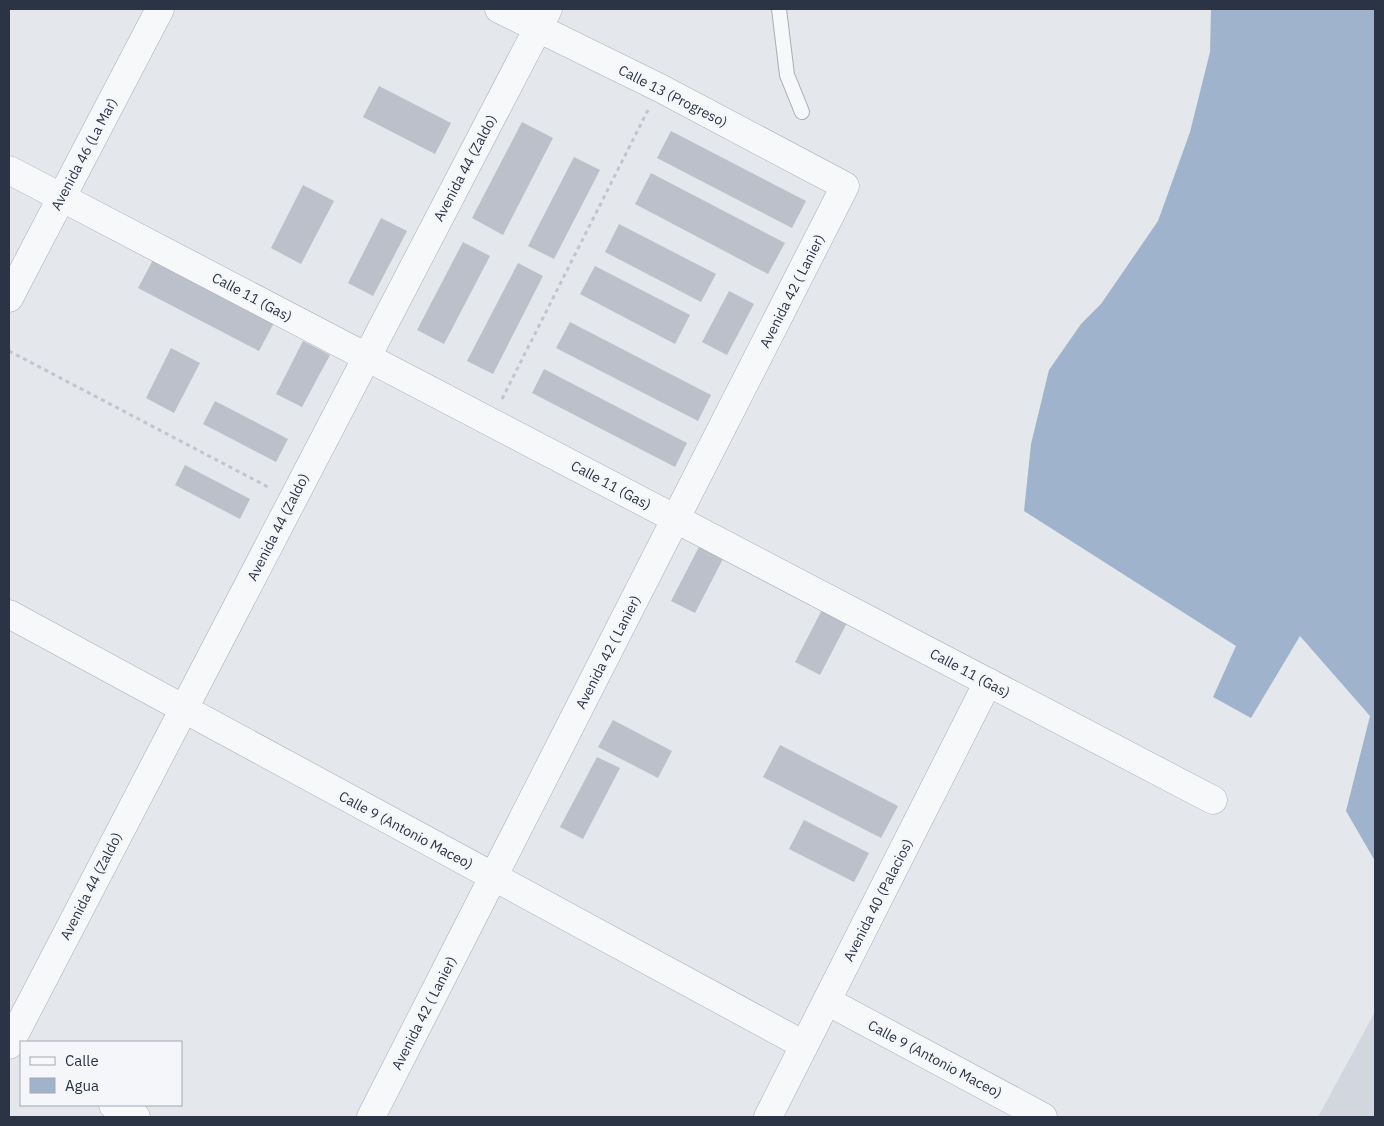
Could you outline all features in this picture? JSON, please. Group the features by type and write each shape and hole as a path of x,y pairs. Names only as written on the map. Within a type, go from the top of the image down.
{"street":[{"name":"Avenida 46 (La Mar)","path":"9,298 160,9"},
{"name":"Calle 13 (Progreso)","path":"499,9 542,19 660,88 845,186"},
{"name":"Avenida 44 (Zaldo)","path":"9,1047 542,19"},
{"name":"Calle 11 (Gas)","path":"9,170 1213,800"},
{"name":"Avenida 42 ( Lanier)","path":"371,1117 845,186"},
{"name":"Calle 9 (Antonio Maceo)","path":"9,614 804,1046"},
{"name":"Avenida 40 (Palacios)","path":"768,1117 988,682"},
{"name":"Calle 9 (Antonio Maceo)","path":"827,1001 1043,1117"},
{"path":"9,1047 20,1054"},
{"path":"115,1106 136,1117"}],"lane":[{"path":"779,9 787,75 802,112"}],"path":[{"path":"491,422 660,88"},
{"path":"9,351 292,500"}],"shaded area":[{"path":"1375,1012 1375,1117 1318,1117"}],"water":[{"path":"1211,9 1375,9 1375,861 1346,811 1370,716 1300,636 1251,718 1213,697 1236,646 1024,511 1031,444 1049,370 1081,324 1101,304 1158,221 1190,132 1210,52"}],"building":[{"path":"379,86 451,123 435,154 363,117"},
{"path":"522,122 553,138 503,235 472,218"},
{"path":"671,131 806,201 792,228 657,158"},
{"path":"574,157 600,170 554,259 528,246"},
{"path":"651,173 785,243 768,274 635,204"},
{"path":"303,185 334,201 301,264 271,248"},
{"path":"381,218 407,231 373,296 348,283"},
{"path":"619,224 716,274 701,302 605,252"},
{"path":"463,242 490,256 444,344 417,330"},
{"path":"154,258 275,321 259,351 138,288"},
{"path":"518,263 543,276 493,374 467,361"},
{"path":"595,266 690,315 675,344 580,294"},
{"path":"729,291 754,304 727,355 702,342"},
{"path":"570,322 711,395 698,421 556,348"},
{"path":"303,341 330,355 302,407 276,394"},
{"path":"171,348 200,363 174,413 146,398"},
{"path":"544,369 687,443 675,467 532,393"},
{"path":"215,401 288,439 276,462 203,424"},
{"path":"185,465 250,499 240,519 175,485"},
{"path":"701,543 725,555 695,613 671,601"},
{"path":"825,604 850,617 820,675 795,662"},
{"path":"613,720 672,751 658,778 598,747"},
{"path":"780,745 898,806 881,838 763,777"},
{"path":"597,757 620,768 583,839 560,827"},
{"path":"804,820 869,853 854,882 789,849"}]}
